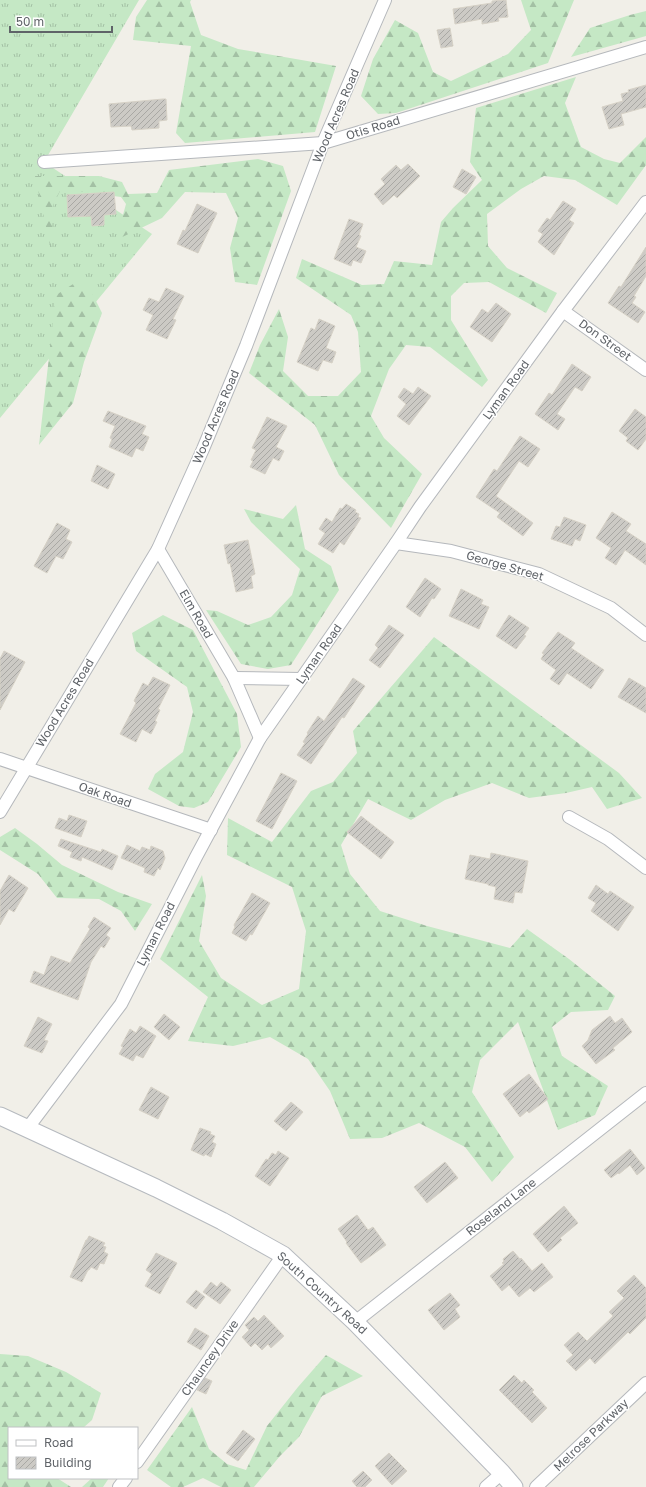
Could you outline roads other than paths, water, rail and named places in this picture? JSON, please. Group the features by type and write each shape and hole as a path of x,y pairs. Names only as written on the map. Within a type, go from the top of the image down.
{"main road":[{"name":"South Country Road","path":"0,1116 156,1188 222,1221 283,1255 355,1322 514,1487"}],"street":[{"name":"Wood Acres Road","path":"0,812 158,549 203,449 246,346 323,143 385,0"},
{"name":"Otis Road","path":"44,162 323,143 646,47"},
{"name":"Lyman Road","path":"27,1129 120,1004 260,738 420,508 563,310 646,202"},
{"name":"Don Street","path":"563,310 646,370"},
{"name":"George Street","path":"396,543 451,552 539,574 611,608 646,635"},
{"name":"Elm Road","path":"158,549 234,678 260,738"},
{"path":"234,678 302,679"},
{"name":"Oak Road","path":"0,759 211,830"},
{"path":"569,816 608,839 646,868"},
{"name":"Roseland Lane","path":"355,1322 646,1093"},
{"name":"Chauncey Drive","path":"138,1461 283,1255"},
{"name":"Melrose Parkway","path":"536,1487 646,1382"},
{"path":"486,1487 502,1473"},
{"path":"119,1487 125,1479"}]}
